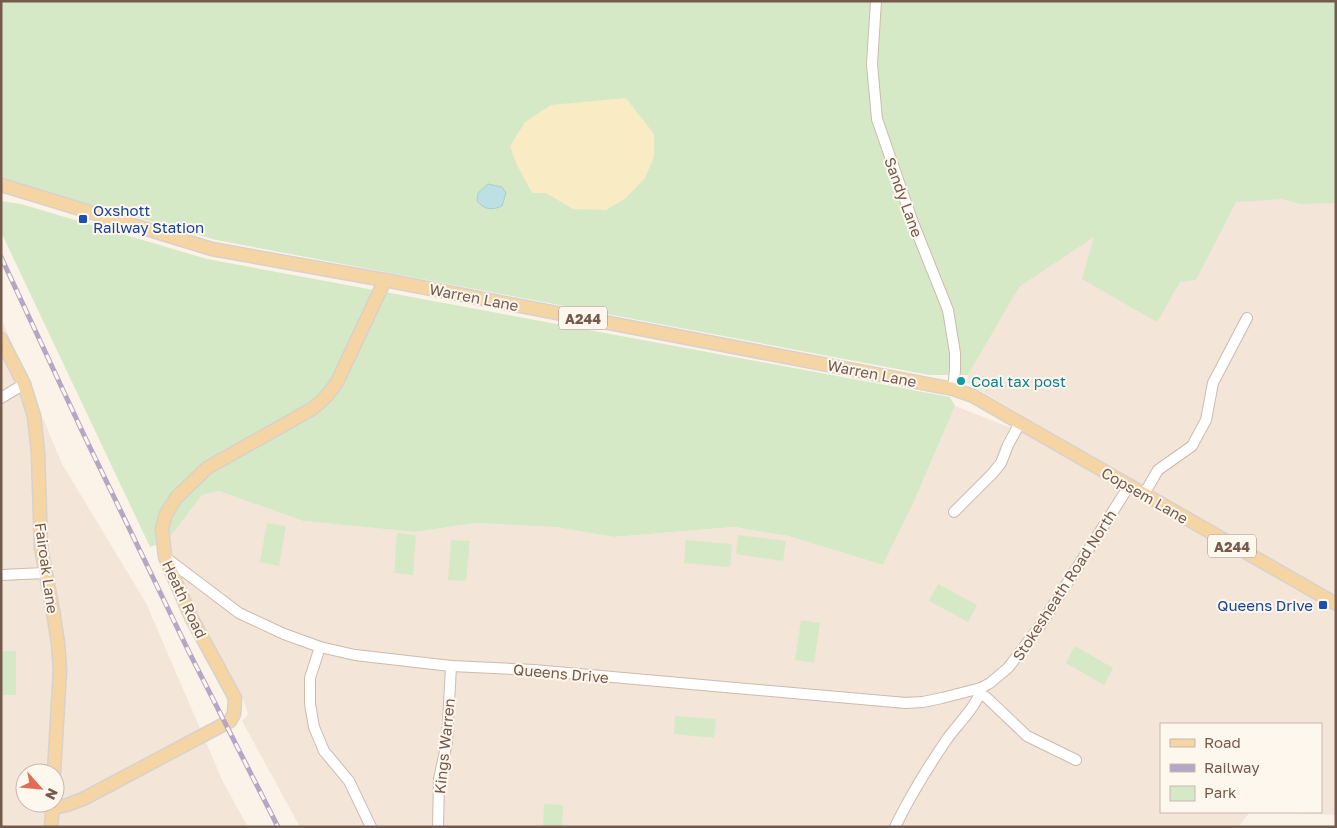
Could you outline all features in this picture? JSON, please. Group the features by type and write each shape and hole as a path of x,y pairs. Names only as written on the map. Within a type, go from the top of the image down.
{"main road":[{"name":"Warren Lane","path":"2,185 212,249 385,280 953,389"},
{"name":"Heath Road","path":"65,806 83,799 230,721 234,714 235,698 191,617 165,556 162,529 166,514 176,498 207,468 312,409 322,401 338,380 385,280"},
{"name":"Fairoak Lane","path":"1,339 24,384 34,416 38,453 41,548 57,635 60,670 55,763"},
{"name":"Copsem Lane","path":"953,389 973,396 1240,551 1336,604"},
{"path":"51,827 52,813"}],"street":[{"name":"Sandy Lane","path":"876,1 872,64 876,119 912,220 948,310 955,354 953,389"},
{"path":"1144,494 1158,470 1192,446 1206,420 1213,383 1247,318"},
{"path":"1,398 24,384"},
{"path":"954,512 992,474 1000,463 1020,423"},
{"name":"Stokesheath Road North","path":"895,827 926,772 981,691 1002,675 1024,648 1129,486"},
{"name":"Queens Drive","path":"165,556 239,613 284,634 320,647 355,655 451,666 534,670 906,702 923,702 981,691"},
{"path":"1,576 46,573"},
{"path":"320,647 310,678 310,704 314,727 324,751 348,781 371,827"},
{"name":"Kings Warren","path":"438,827 439,779 446,742 451,666"},
{"path":"981,691 1027,736 1076,760"}],"shaded area":[{"path":"1336,175 1336,596 967,383 968,375 1017,286 1117,219"},
{"path":"1,318 62,464 146,603 223,782 248,827 1,827"},
{"path":"955,406 1022,432 1336,613 1336,815 1291,813 1322,813 1322,723 1160,723 1160,813 1249,813 1238,827 300,827 242,721 248,714 243,699 220,660 181,580 167,541 202,495 219,491 303,521 415,532 475,523 555,527 614,537 734,527 788,536 883,565 912,506"}],"green space":[{"path":"1,1 1336,1 1336,203 1300,204 1282,199 1236,202 1196,280 1180,282 1157,322 1082,279 1094,237 1019,287 968,375 929,375 216,240 1,179"},
{"path":"1,201 21,204 207,259 950,397 955,406 912,506 883,565 788,536 734,527 614,537 555,527 475,523 415,532 303,521 219,491 202,495 167,541 150,547 1,232"},
{"path":"267,523 286,526 279,566 260,562"},
{"path":"397,533 416,535 413,575 394,573"},
{"path":"738,535 786,541 783,561 736,554"},
{"path":"451,540 470,541 466,581 448,580"},
{"path":"686,540 732,544 730,567 684,563"},
{"path":"938,584 977,605 968,622 929,601"},
{"path":"801,620 820,623 814,663 795,660"},
{"path":"1075,646 1113,668 1104,685 1066,663"},
{"path":"1,651 16,651 16,695 1,695"},
{"path":"675,716 716,719 714,738 674,734"},
{"path":"544,804 563,805 562,827 543,827"}],"sand":[{"path":"626,98 654,134 654,157 645,178 626,198 606,210 573,209 546,193 532,193 516,163 510,146 525,122 551,105"}],"water":[{"path":"488,184 502,187 506,193 502,206 488,208 482,206 477,201 478,193"}],"railway":[{"path":"1,257 83,433 189,652 278,827"}],"place":[{"name":"Oxshott Railway Station","path":"83,219"},
{"name":"Coal tax post","path":"961,381"},
{"name":"Queens Drive","path":"1323,605"}]}
